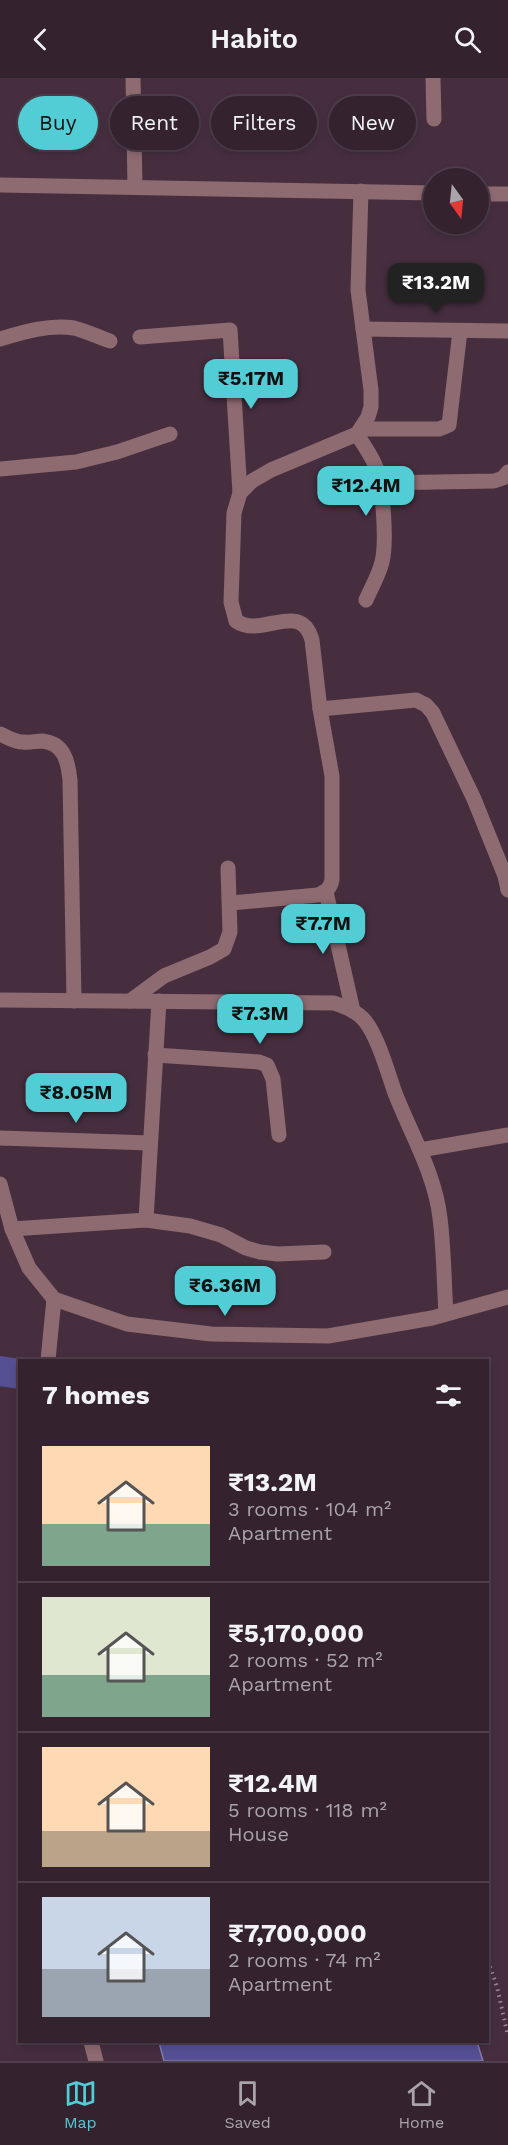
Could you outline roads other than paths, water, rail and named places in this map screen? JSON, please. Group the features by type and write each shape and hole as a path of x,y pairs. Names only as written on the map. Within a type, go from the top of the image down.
{"street":[{"path":"133,78 135,187"},
{"path":"433,78 434,119"},
{"path":"0,185 423,193"},
{"path":"359,431 371,407 371,390 358,290 361,191"},
{"path":"489,194 508,194"},
{"path":"0,339 27,331 53,327 74,328 110,341"},
{"path":"363,329 508,331"},
{"path":"140,338 230,330 240,493 234,513 232,612 236,621 243,626 251,627 294,620 306,625 312,640 320,709 332,776 332,880 326,891 318,895 231,903"},
{"path":"240,493 252,481 271,470 359,431 439,429 449,425 460,331"},
{"path":"359,431 377,472 385,550 382,564 366,600"},
{"path":"0,469 76,462 117,452 170,434"},
{"path":"379,483 494,481 503,478 508,472"},
{"path":"320,709 402,700 416,700 426,705 433,713 474,799 505,876 508,890"},
{"path":"0,734 23,742 52,743 60,747 66,756 70,780 74,1001"},
{"path":"130,1001 164,976 224,949 230,932 231,903 228,868"},
{"path":"326,891 353,1011"},
{"path":"0,1000 334,1003 353,1011 365,1021 373,1035 434,1188 440,1217 446,1314"},
{"path":"146,1220 159,1001"},
{"path":"155,1055 259,1062 267,1065 273,1079 279,1135"},
{"path":"420,1150 508,1134"},
{"path":"0,1138 150,1143"},
{"path":"0,1184 12,1229 29,1268 54,1299 127,1323 211,1334 328,1336 446,1314 508,1297"},
{"path":"12,1229 146,1220 190,1226 221,1235 246,1248 260,1252 278,1254 324,1252"},
{"path":"48,1359 54,1299"},
{"path":"92,2043 96,2061"}],"waterway":[{"path":"0,1371 18,1374"}]}
